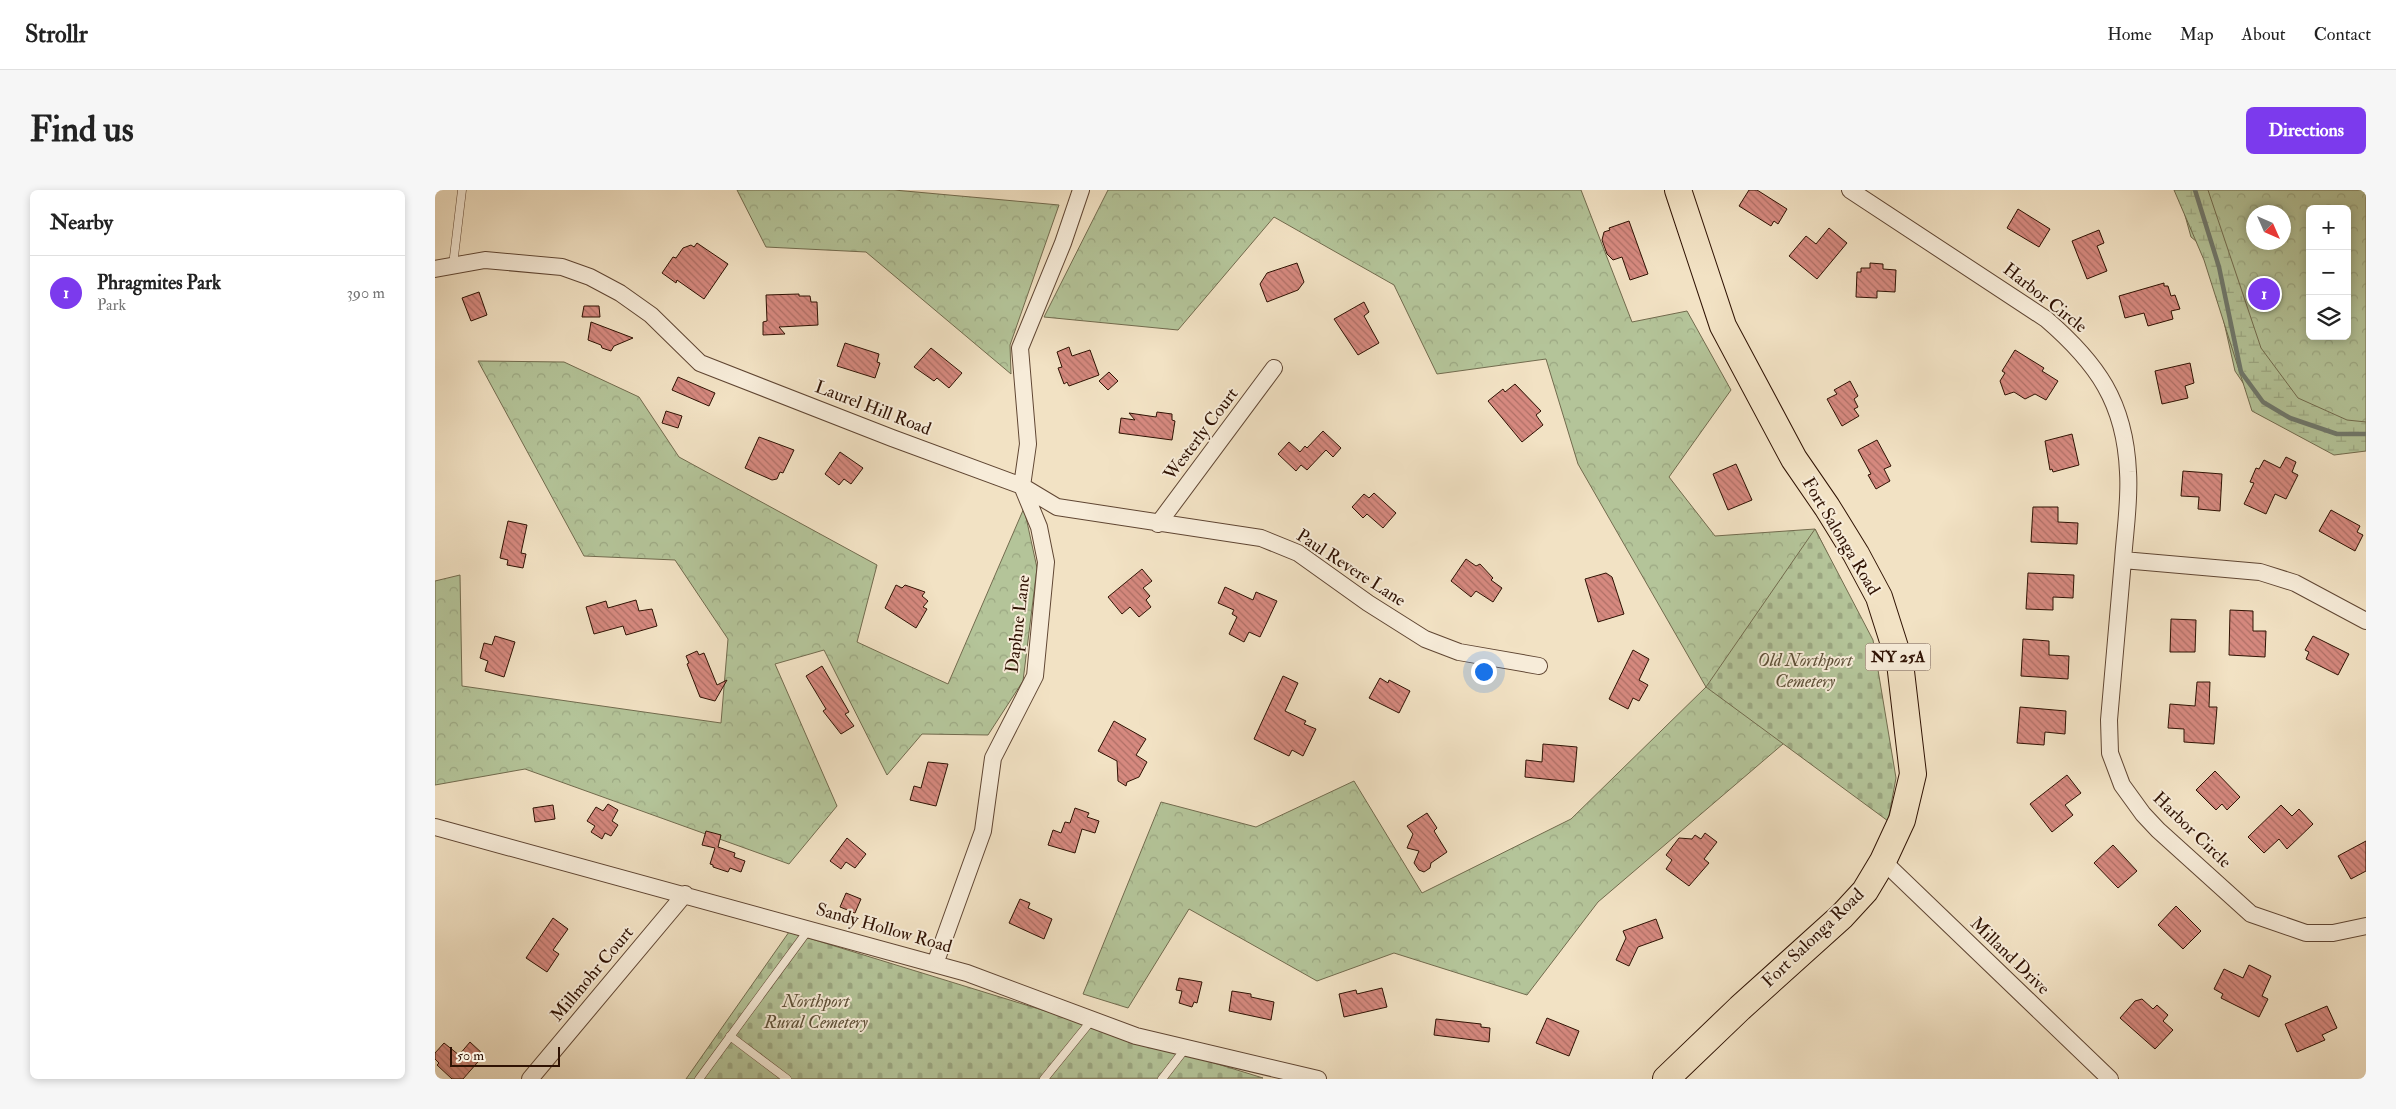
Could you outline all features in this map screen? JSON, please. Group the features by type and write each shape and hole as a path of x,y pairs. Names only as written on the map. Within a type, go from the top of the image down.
{"main road":[{"name":"Fort Salonga Road","path":"1666,1079 1740,1008 1842,916 1865,891 1883,862 1901,820 1913,774 1900,663 1879,596 1837,522 1794,459 1723,326 1678,190"}],"street":[{"path":"1022,486 1028,444 1020,348 1063,243 1081,190"},
{"name":"Harbor Circle","path":"1850,190 1969,267 2046,320 2075,345 2098,373 2116,406 2123,435 2128,472 2123,560 2109,720 2110,754 2122,785 2143,814 2251,914 2306,933 2333,933 2366,926"},
{"name":"Laurel Hill Road","path":"435,269 485,260 562,267 590,277 620,293 651,315 700,363 1022,486"},
{"name":"Westerly Court","path":"1158,524 1274,368"},
{"name":"Paul Revere Lane","path":"1022,486 1057,507 1158,524 1261,538 1298,553 1367,603 1425,639 1459,652 1539,666"},
{"name":"Daphne Lane","path":"935,964 983,831 993,758 1035,676 1046,562 1039,527 1022,486"},
{"path":"2123,560 2260,572 2295,583 2366,621"},
{"name":"Sandy Hollow Road","path":"435,827 810,928 967,973 1091,1020 1185,1049 1318,1079"},
{"name":"Milland Drive","path":"1883,862 2110,1079"},
{"name":"Millmohr Court","path":"530,1079 685,894"}],"lane":[{"path":"453,265 462,190"},
{"path":"699,1079 810,928"},
{"path":"1045,1079 1091,1020"},
{"path":"730,1036 787,1079"},
{"path":"1162,1079 1185,1049"}],"green space":[{"path":"737,190 894,190 1059,205 1010,345 1011,374 866,252 766,247"},
{"path":"1108,190 1581,190 1632,322 1687,311 1731,390 1669,477 1715,536 1815,529 1828,555 1790,738 1598,902 1527,995 1394,953 1317,981 1189,909 1128,1008 1083,994 1161,802 1256,827 1354,781 1422,893 1571,819 1706,687 1578,464 1546,359 1437,374 1394,285 1274,217 1178,330 1044,317"},
{"path":"2174,190 2208,190 2261,348 2298,398 2347,420 2366,422 2366,451 2334,455 2252,411 2204,260"},
{"path":"2178,190 2366,190 2366,438 2258,405 2235,371 2208,251 2191,237"},
{"path":"478,361 564,362 639,397 679,457 877,565 857,642 948,684 1024,508 1037,568 1023,681 988,735 922,734 887,775 824,650 775,664 837,806 789,864 525,769 435,785 435,581 460,575 462,686 721,723 728,639 675,560 584,556"},
{"name":"Old Northport Cemetery","path":"1815,529 1873,640 1896,778 1888,821 1706,687"},
{"name":"Northport Rural Cemetery","path":"789,932 1263,1078 686,1079"}],"building":[{"path":"1749,190 1757,190 1787,209 1778,224 1774,221 1771,226 1739,206"},
{"path":"2018,209 2050,229 2039,247 2007,228"},
{"path":"1629,221 1648,274 1630,280 1622,257 1613,260 1607,254 1602,240 1604,232 1610,230 1609,228"},
{"path":"1829,228 1847,243 1817,279 1789,256 1806,236 1816,244"},
{"path":"2099,230 2104,243 2097,246 2107,271 2087,279 2072,241"},
{"path":"697,243 728,264 704,299 677,280 676,283 662,273 673,257 676,258 683,248 691,245 694,247"},
{"path":"1297,263 1304,282 1298,290 1267,302 1260,284 1267,273"},
{"path":"1870,263 1883,264 1883,269 1896,270 1895,292 1877,291 1877,298 1856,297 1857,272 1861,272 1861,268 1870,268"},
{"path":"2164,283 2164,286 2168,286 2171,296 2175,295 2180,309 2171,311 2173,319 2148,326 2144,313 2125,318 2119,296"},
{"path":"479,292 487,315 471,321 462,298"},
{"path":"799,294 799,296 810,296 811,302 817,302 818,325 779,327 785,334 763,335 763,322 767,321 766,295"},
{"path":"1364,302 1369,312 1364,316 1379,343 1358,355 1334,319"},
{"path":"584,306 599,306 600,317 582,317"},
{"path":"591,322 633,338 614,346 611,351 602,348 601,345 588,340"},
{"path":"845,343 879,354 877,362 880,363 875,378 837,366"},
{"path":"1069,347 1072,356 1090,350 1099,375 1069,386 1067,382 1064,384 1058,368 1062,367 1057,352"},
{"path":"931,348 962,373 949,388 937,378 934,381 914,367"},
{"path":"2015,350 2044,368 2042,371 2058,381 2046,400 2035,394 2025,399 2014,392 2005,395 2000,381 2005,373 2002,371"},
{"path":"2190,363 2194,383 2185,386 2188,398 2162,404 2155,371"},
{"path":"1109,372 1118,381 1108,390 1099,381"},
{"path":"678,377 715,393 709,406 672,390"},
{"path":"1850,381 1858,396 1854,399 1858,407 1854,409 1859,416 1842,426 1827,399 1837,394 1834,390"},
{"path":"1515,384 1541,411 1536,415 1543,425 1522,442 1488,401 1503,389 1505,392"},
{"path":"666,411 682,416 678,428 662,423"},
{"path":"1157,412 1172,414 1172,420 1175,421 1172,440 1119,433 1121,418 1135,420 1129,413 1156,417"},
{"path":"1323,431 1341,448 1333,457 1326,450 1307,470 1301,465 1296,471 1278,454 1289,442 1300,452 1305,446 1307,448"},
{"path":"2072,434 2079,465 2053,472 2052,469 2050,470 2045,441"},
{"path":"759,437 794,450 783,473 780,472 777,479 772,480 745,468"},
{"path":"1877,440 1891,466 1884,469 1890,481 1876,489 1868,475 1871,474 1858,450"},
{"path":"840,452 863,468 851,484 844,479 839,485 825,474"},
{"path":"2286,457 2296,462 2292,472 2298,475 2286,499 2275,494 2266,514 2244,504 2254,483 2250,482 2256,468 2259,469 2264,460 2280,468"},
{"path":"1736,464 1752,500 1728,510 1713,474"},
{"path":"2183,471 2222,474 2220,511 2198,509 2199,497 2181,496"},
{"path":"1374,493 1396,513 1383,528 1367,514 1363,518 1352,507 1364,494 1369,498"},
{"path":"2033,507 2058,507 2058,522 2078,523 2077,544 2031,542"},
{"path":"2331,510 2360,526 2357,532 2363,535 2355,551 2319,531"},
{"path":"508,521 527,525 521,553 526,554 523,568 507,565 508,560 500,558"},
{"path":"1466,559 1476,566 1480,564 1493,578 1491,580 1502,588 1493,602 1476,591 1471,597 1451,581"},
{"path":"1142,569 1152,581 1143,588 1150,596 1146,600 1151,607 1139,617 1130,607 1122,614 1108,597"},
{"path":"1606,573 1612,577 1624,614 1598,622 1585,579"},
{"path":"2028,573 2074,575 2073,598 2053,597 2053,610 2026,609"},
{"path":"896,585 902,588 905,585 925,592 922,596 928,601 923,607 927,609 916,628 885,608"},
{"path":"1225,587 1253,600 1256,592 1277,601 1260,637 1249,632 1244,642 1229,634 1237,617 1232,614 1234,610 1218,603"},
{"path":"636,600 639,611 652,609 657,626 626,635 623,626 594,634 586,607 606,601 608,608"},
{"path":"2230,610 2253,611 2253,631 2266,631 2265,657 2229,655"},
{"path":"2171,619 2196,620 2195,652 2170,652"},
{"path":"495,636 515,642 504,677 485,671 488,661 480,658 484,643 492,645"},
{"path":"2313,636 2349,654 2338,675 2306,659 2309,652 2305,650"},
{"path":"2023,639 2049,641 2049,655 2069,656 2068,679 2021,676"},
{"path":"1633,650 1649,659 1639,680 1648,685 1639,701 1633,698 1628,709 1609,699"},
{"path":"697,651 699,655 704,653 717,685 727,680 715,701 700,697 687,664 689,663 686,656"},
{"path":"822,666 849,712 845,714 854,726 841,734 823,711 826,709 806,676"},
{"path":"1283,676 1298,683 1285,711 1306,721 1304,724 1316,729 1303,756 1292,750 1289,756 1254,739"},
{"path":"1380,678 1388,683 1389,680 1410,691 1399,713 1369,698"},
{"path":"2197,682 2210,682 2209,707 2217,707 2214,744 2184,742 2184,729 2168,728 2170,704 2195,706"},
{"path":"2020,707 2066,711 2065,734 2045,732 2044,745 2017,743"},
{"path":"1114,721 1146,739 1136,755 1147,762 1139,777 1127,782 1126,786 1118,781 1117,761 1098,751"},
{"path":"1543,744 1577,747 1574,782 1525,777 1526,760 1542,762"},
{"path":"928,762 948,764 936,806 910,800 914,786 921,788"},
{"path":"2215,771 2240,797 2227,810 2222,804 2216,810 2196,790"},
{"path":"2067,775 2081,793 2065,805 2073,815 2052,832 2030,804"},
{"path":"608,804 618,810 612,821 618,825 611,836 605,833 602,839 591,832 595,826 587,821 596,807 603,811"},
{"path":"553,805 555,819 535,822 533,808"},
{"path":"2281,805 2292,816 2299,809 2313,824 2287,849 2279,839 2264,853 2248,837"},
{"path":"1075,808 1089,813 1087,817 1099,821 1095,833 1082,829 1075,853 1048,845 1053,830 1061,833 1065,822 1070,823"},
{"path":"1427,813 1437,828 1434,831 1447,852 1431,863 1430,868 1424,872 1419,870 1414,863 1419,851 1407,848 1413,834 1407,826"},
{"path":"706,831 721,835 718,847 735,853 734,857 745,861 741,872 730,868 728,872 713,867 710,864 715,848 702,845"},
{"path":"1705,833 1717,842 1704,859 1709,863 1689,886 1666,869 1672,860 1666,855 1679,838 1692,839 1695,835 1701,839"},
{"path":"847,838 866,854 855,868 846,862 841,869 830,861"},
{"path":"2366,841 2366,871 2351,879 2338,856"},
{"path":"2113,845 2137,871 2118,888 2094,863"},
{"path":"846,893 861,899 855,913 840,907"},
{"path":"1020,899 1030,903 1028,908 1052,919 1044,939 1009,923"},
{"path":"2176,906 2201,931 2183,949 2158,925"},
{"path":"553,918 568,929 553,950 559,954 547,972 526,958"},
{"path":"1656,919 1663,938 1638,947 1629,966 1616,960 1626,938 1623,931"},
{"path":"2249,965 2271,976 2262,996 2268,999 2259,1017 2221,998 2223,994 2214,989 2224,969 2243,978"},
{"path":"1179,978 1202,982 1197,1003 1194,1002 1192,1007 1179,1003 1182,991 1176,990"},
{"path":"1382,988 1387,1007 1344,1017 1339,994 1356,990 1357,994"},
{"path":"1232,991 1251,994 1251,997 1274,1002 1271,1020 1229,1011"},
{"path":"2142,999 2153,1009 2157,1005 2168,1015 2163,1021 2173,1030 2155,1049 2120,1018 2135,1001"},
{"path":"2327,1006 2337,1028 2322,1035 2325,1040 2297,1052 2285,1024"},
{"path":"1547,1018 1579,1031 1569,1056 1536,1043"},
{"path":"1436,1019 1481,1024 1481,1027 1490,1028 1489,1042 1434,1035"},
{"path":"470,1042 484,1055 463,1079 452,1079 437,1065 439,1063 435,1059 435,1053 444,1043 459,1055"}],"waterway":[{"path":"2195,190 2219,267 2241,372 2263,402 2290,418 2337,434 2366,434"}],"place":[{"name":"Phragmites Park","path":"2264,294"}]}
